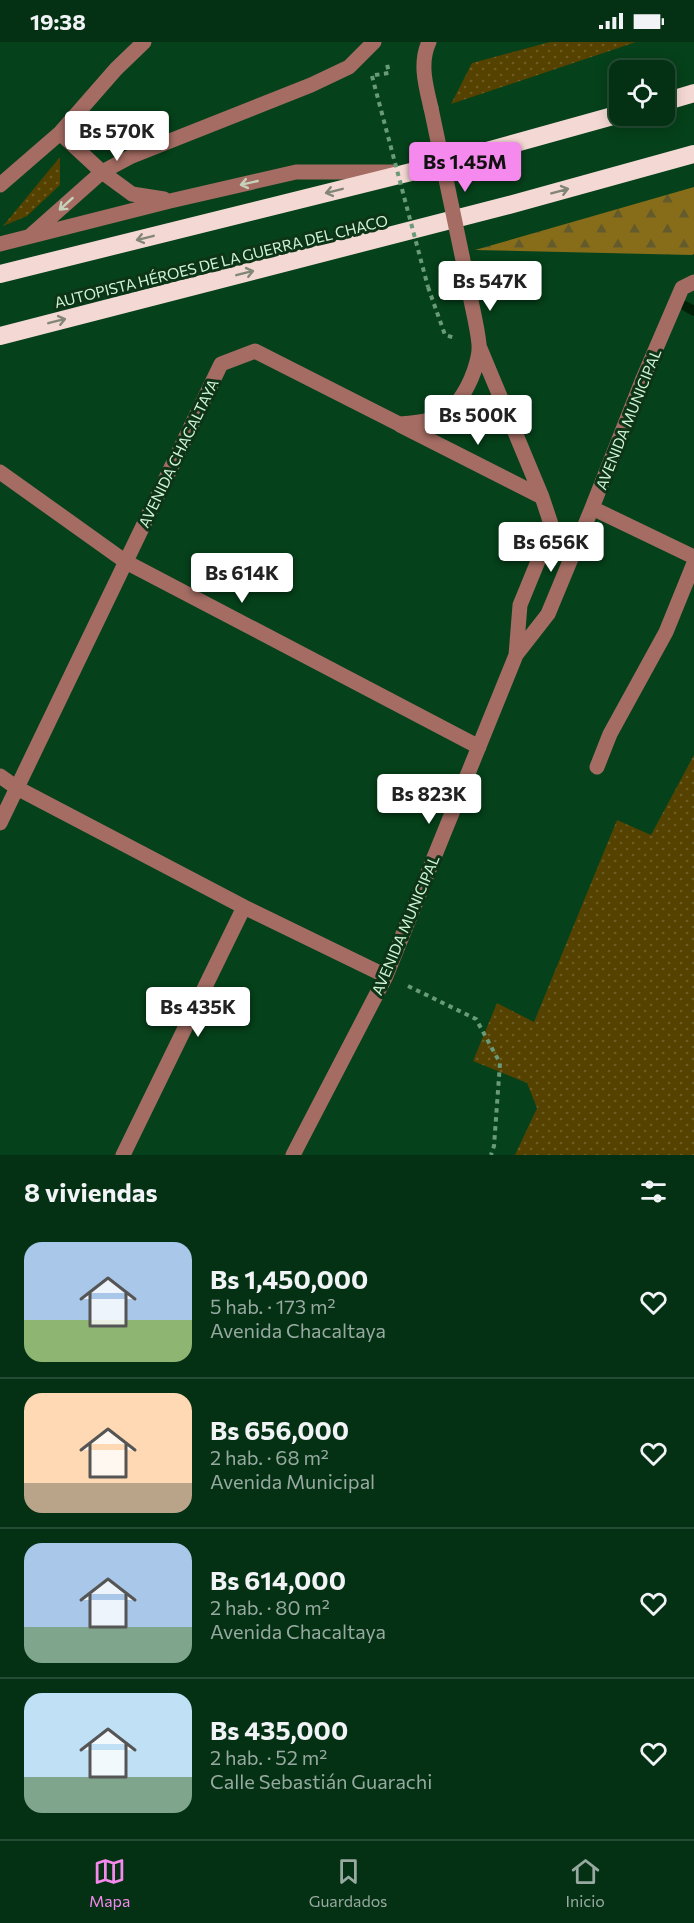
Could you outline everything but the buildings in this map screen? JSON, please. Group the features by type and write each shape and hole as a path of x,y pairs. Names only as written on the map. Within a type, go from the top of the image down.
{"highway":[{"path":"675,99 694,93"},
{"path":"0,274 411,172 609,117"},
{"name":"AUTOPISTA HÉROES DE LA GUERRA DEL CHACO","path":"0,336 509,205 694,154"}],"street":[{"path":"0,185 60,133 116,69 144,42"},
{"path":"29,237 102,172 132,156 311,85 349,67 374,42"},
{"path":"399,424 424,422 442,416 462,399 473,374 479,346 424,80 425,51 429,42"},
{"path":"60,133 102,172 132,194 170,201"},
{"path":"0,244 296,172 411,172"},
{"name":"AVENIDA MUNICIPAL","path":"293,1155 386,976 516,656 548,614 682,288 694,282"},
{"name":"AVENIDA MUNICIPAL","path":"479,346 542,497 552,527 520,605 516,656"},
{"name":"AVENIDA CHACALTAYA","path":"0,823 221,364 255,351 542,497"},
{"path":"0,471 126,562 479,747"},
{"path":"592,508 694,557"},
{"path":"597,767 610,734 666,633 694,563"},
{"path":"0,776 17,789 244,907 386,976"},
{"path":"123,1155 244,907"}],"path":[{"path":"372,76 428,286 445,335 479,346"},
{"path":"386,976 476,1019 500,1063 494,1146 491,1155"}],"shaded area":[{"path":"550,42 636,42 451,104 472,63"},
{"path":"60,157 60,185 27,216 3,226"},
{"path":"694,755 694,1155 515,1155 537,1108 527,1083 473,1061 497,1003 534,1022 617,820 651,835"}],"green space":[{"path":"694,187 694,254 692,255 475,250"}],"waterway":[{"path":"685,306 694,311"}]}
